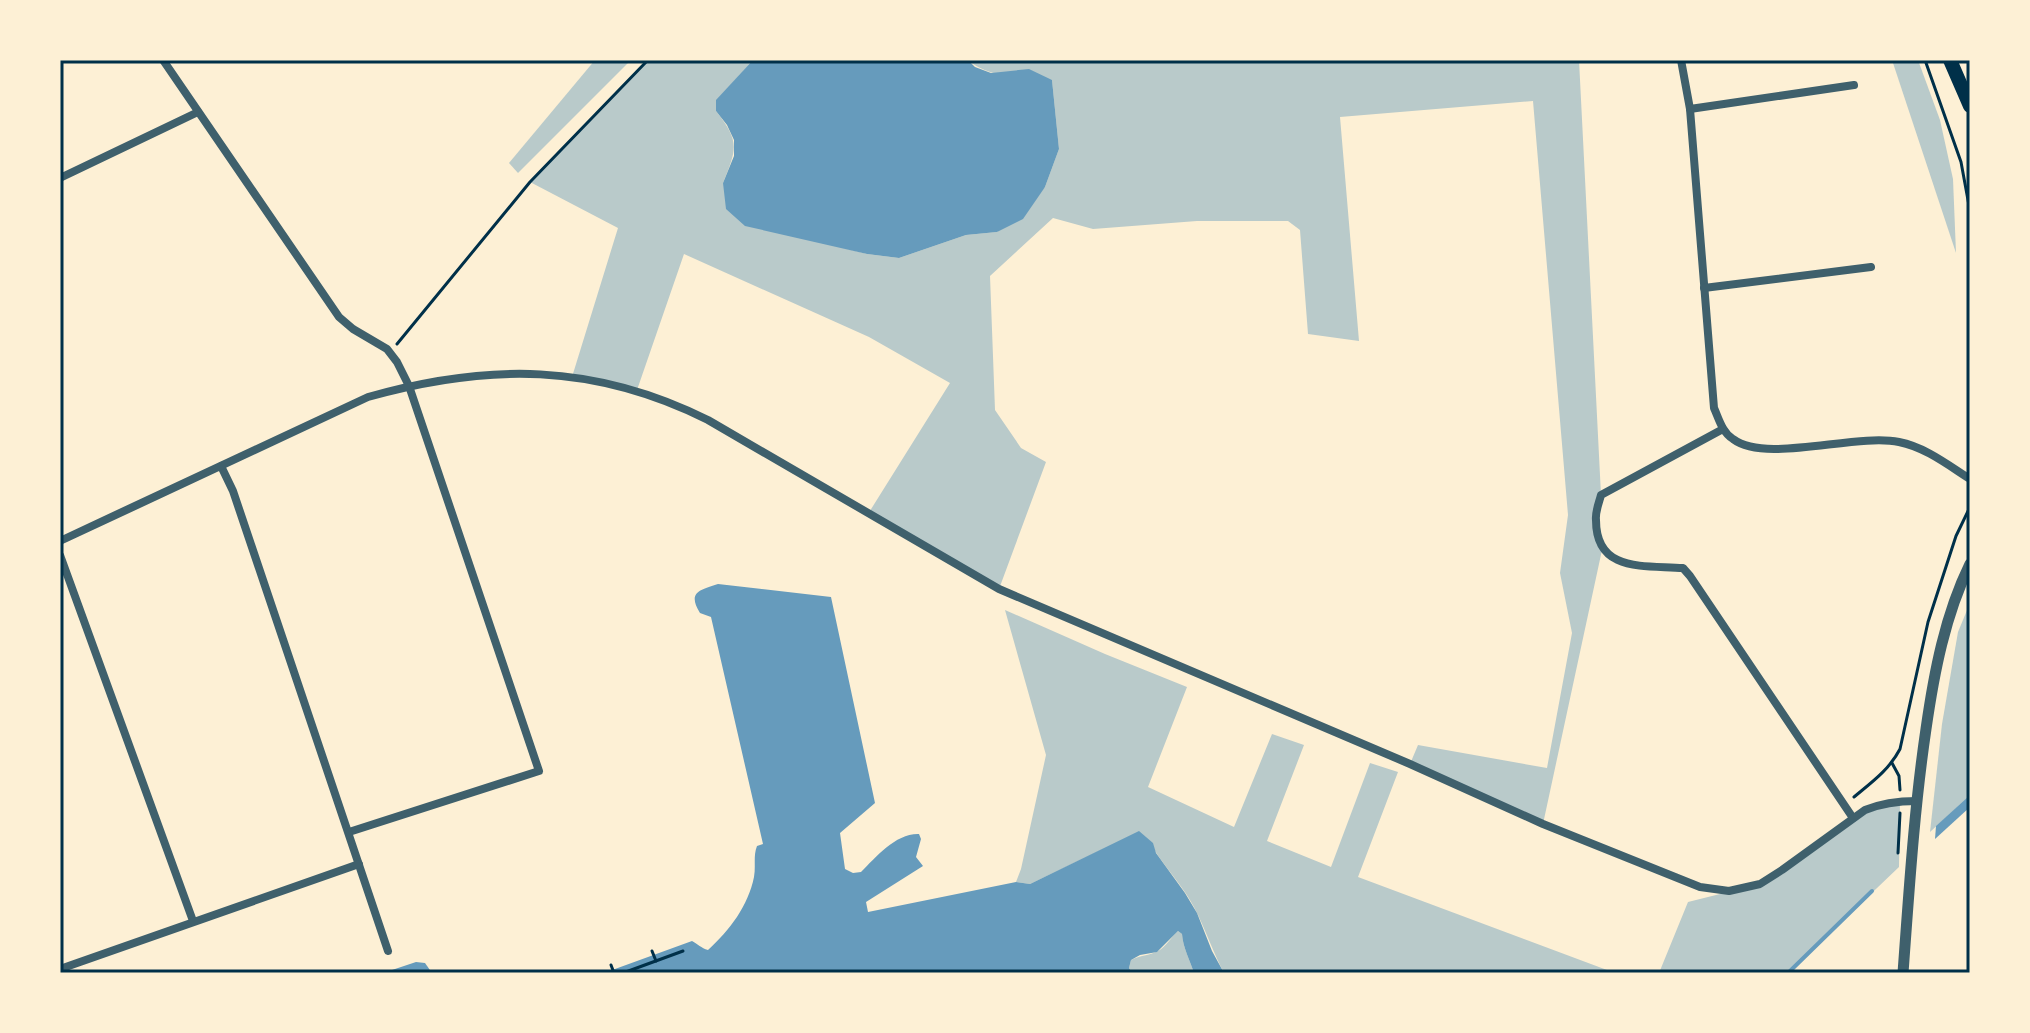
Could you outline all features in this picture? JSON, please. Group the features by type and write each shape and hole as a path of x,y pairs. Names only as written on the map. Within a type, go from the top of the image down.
{"main road":[{"path":"1950,60 1970,106"}],"street":[{"path":"163,60 339,317 387,349 397,362 409,386 539,771 349,832"},
{"path":"1681,60 1690,109 1714,408 1723,429 1734,440 1753,449 1881,440 1899,442 1916,447 1970,479"},
{"path":"1690,109 1854,85"},
{"path":"60,178 198,112"},
{"path":"1704,288 1871,267"},
{"path":"60,541 357,402 409,386 457,377 536,374 602,381 681,406 999,589 1543,824 1700,887 1729,891 1760,884 1853,818 1877,805 1917,801"},
{"path":"1723,429 1601,495 1595,519 1602,550 1615,560 1629,564 1683,568 1853,818"},
{"path":"221,466 238,506 388,951"},
{"path":"60,555 193,921"},
{"path":"1903,973 1917,801 1932,691 1953,606 1970,564"},
{"path":"60,969 359,864"}],"path":[{"path":"394,348 530,182 648,60"},
{"path":"1925,60 1961,162 1970,211"},
{"path":"1853,818 1854,797 1883,773 1900,749 1928,622 1956,536 1970,507"},
{"path":"1892,763 1899,776 1900,801"},
{"path":"652,951 656,961"},
{"path":"623,973 683,951"},
{"path":"611,965 614,973"}],"shaded area":[{"path":"595,60 631,60 518,173 509,163"},
{"path":"648,60 753,60 716,101 716,111 729,130 734,146 723,183 817,241 867,254 899,258 966,235 997,232 1045,187 1059,149 1052,80 997,74 968,60 1579,60 1601,495 1595,520 1602,550 1543,824 1410,764 1418,745 1547,768 1572,633 1560,573 1568,515 1533,101 1340,117 1359,341 1308,334 1300,230 1288,221 1197,221 1093,229 1053,218 990,276 995,410 1021,448 1046,462 999,589 868,514 950,383 869,337 684,254 637,390 572,377 618,228 530,182"},
{"path":"1892,60 1918,60 1940,120 1953,179 1956,253"},
{"path":"1970,603 1970,795 1930,832 1942,724 1958,632"},
{"path":"1005,610 1187,687 1148,787 1234,827 1272,734 1304,745 1267,841 1331,867 1370,763 1398,772 1358,877 1615,973 1224,973 1190,901 1139,832 1030,884 1016,882 1046,755"},
{"path":"1900,801 1899,867 1788,973 1659,973 1688,902 1760,884 1853,818"},
{"path":"1178,931 1182,934 1194,973 1132,973 1129,968 1131,960 1155,953"}],"water":[{"path":"753,60 968,60 975,67 991,73 1029,69 1052,80 1059,149 1045,187 1023,219 997,232 966,235 899,258 867,254 745,226 726,209 723,183 734,156 734,140 716,111 716,100"},
{"path":"718,584 831,597 875,803 840,833 845,869 853,873 861,872 902,837 919,834 921,839 916,857 923,866 866,902 868,912 1016,882 1030,884 1139,831 1153,843 1156,853 1197,913 1224,973 1194,973 1182,934 1178,931 1157,952 1131,960 1129,968 1132,973 604,973 692,941 708,950 737,917 751,888 757,846 763,844 711,617 700,613 695,600 701,590"},
{"path":"1970,795 1970,807 1935,839 1936,826"},
{"path":"416,962 425,963 432,973 383,973"}],"waterway":[{"path":"1788,973 1872,891"}]}
